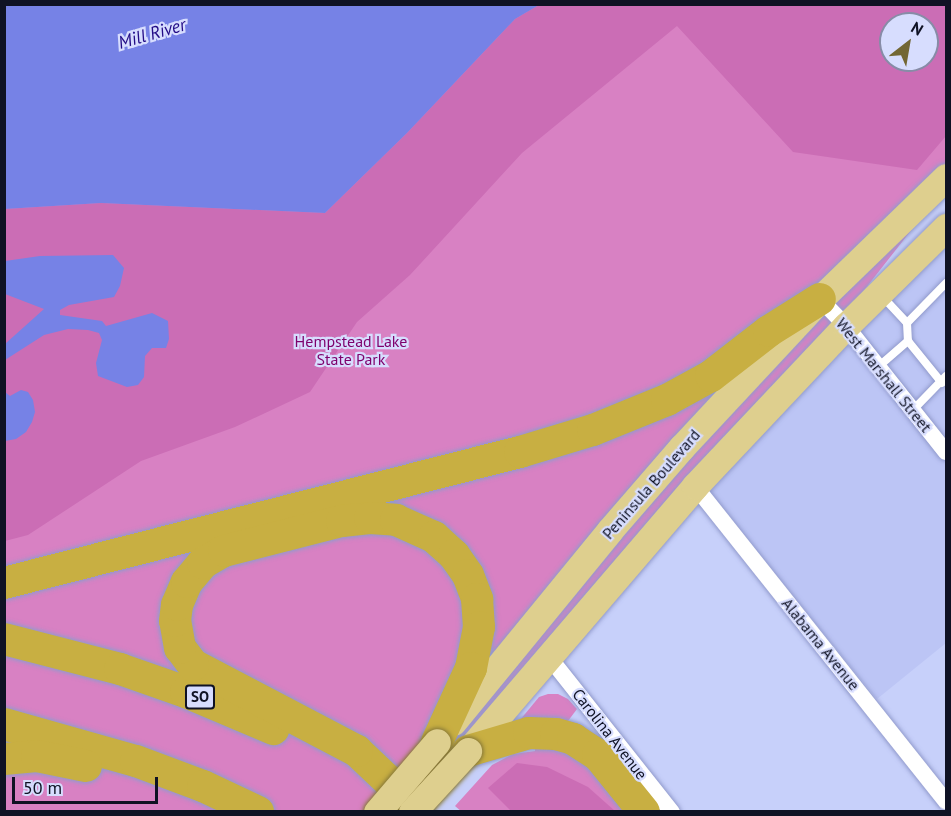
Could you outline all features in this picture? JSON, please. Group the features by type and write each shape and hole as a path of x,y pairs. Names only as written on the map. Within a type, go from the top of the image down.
{"highway":[{"path":"4,583 509,454 593,430 666,400 711,376 769,331 820,299"},
{"path":"421,812 357,751 193,665 180,648 175,621 177,605 187,582 203,563 224,551 342,521 370,518 396,520 434,537 454,555 468,575 477,599 479,627 471,668 437,742"},
{"name":"SO","path":"4,639 120,669 251,719 324,755 413,812"},
{"path":"4,724 136,761 203,786 258,812"},
{"path":"468,751 529,733 556,734 573,739 598,755 644,812"},
{"path":"4,759 30,756 60,759 167,794 249,812"}],"main road":[{"name":"Peninsula Boulevard","path":"377,812 634,501 820,299 946,177"},
{"path":"413,812 695,486 846,326 941,235"}],"street":[{"name":"West Marshall Street","path":"820,299 846,326 946,452"},
{"name":"Alabama Avenue","path":"695,486 946,801"},
{"name":"Carolina Avenue","path":"549,657 672,812"}],"lane":[{"path":"907,323 946,283"},
{"path":"879,293 907,323 908,341 944,380 913,410"},
{"path":"878,367 908,341"}],"shaded area":[{"path":"539,5 946,5 946,136 917,170 793,152 677,26 522,153 410,275 357,322 310,392 235,427 141,461 28,535 5,541 5,209 101,203 325,213 407,133 515,19"},
{"path":"946,245 946,643 877,699 699,480"},
{"path":"517,763 547,767 588,787 615,811 511,811 488,788"}],"green space":[{"name":"Hempstead Lake State Park","path":"5,5 946,5 946,186 836,326 467,741 397,811 5,811"},
{"path":"558,694 568,699 577,709 565,725 520,720 539,697"},
{"path":"535,743 588,758 632,811 462,812 455,806 492,765 513,754 535,751"}],"water":[{"name":"Mill River","path":"5,4 539,5 515,19 407,133 325,213 101,203 5,209"},
{"path":"113,255 124,268 120,286 114,297 69,305 60,310 60,315 102,321 106,326 152,313 168,321 169,339 166,348 152,348 145,356 144,377 138,385 127,387 98,376 96,363 102,340 99,333 88,330 68,329 44,335 5,360 5,344 44,309 5,294 5,261 40,256"},
{"path":"21,390 28,392 33,400 35,412 32,422 26,432 16,439 5,441 5,392 10,396"}]}
